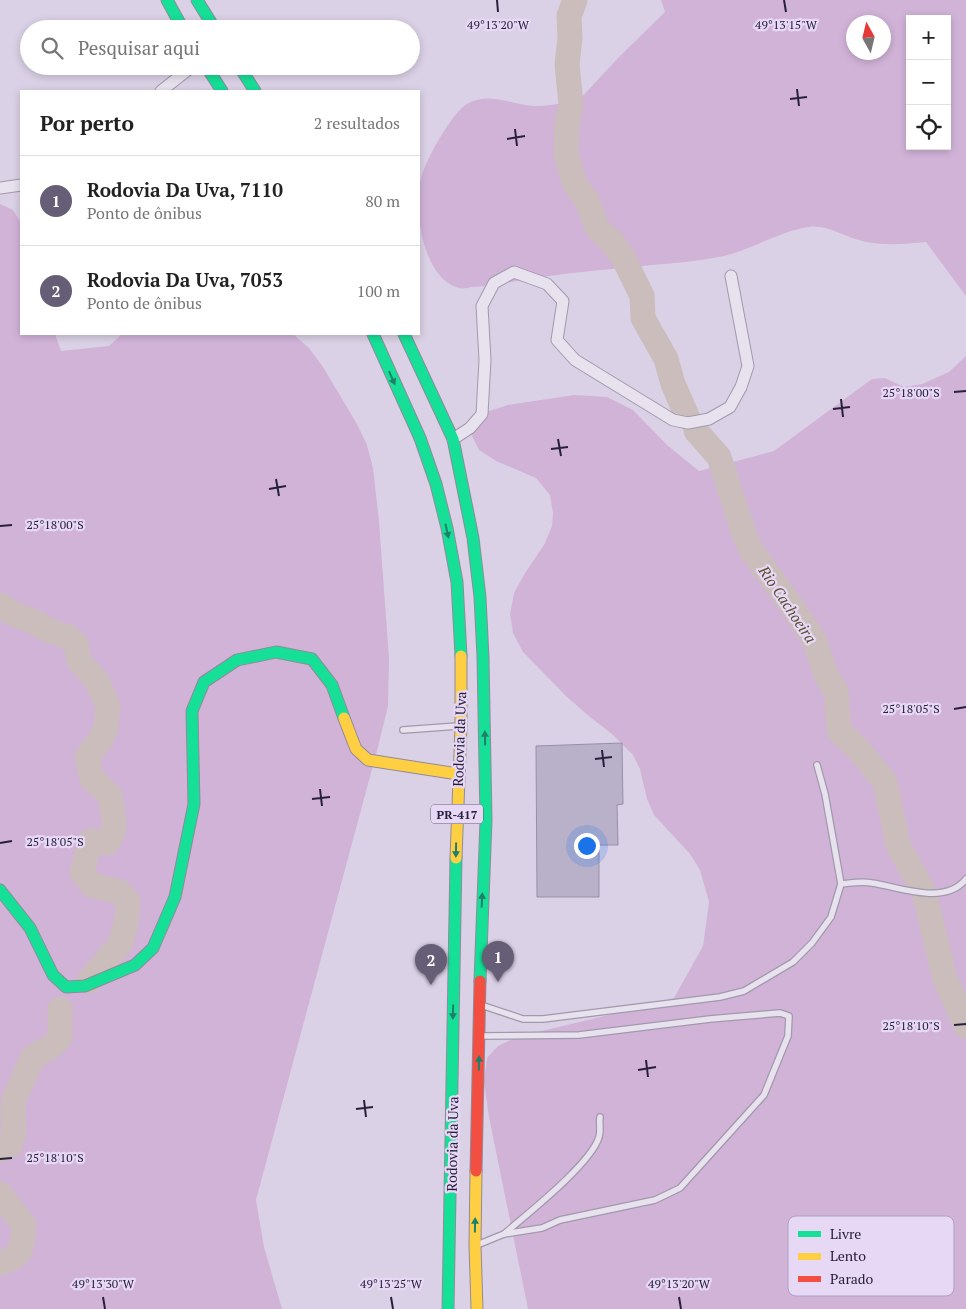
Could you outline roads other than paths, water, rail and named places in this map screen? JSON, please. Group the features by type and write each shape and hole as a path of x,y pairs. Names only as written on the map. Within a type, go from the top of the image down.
{"main road":[{"path":"168,0 178,20"},
{"path":"197,0 209,20"},
{"path":"212,75 221,90"},
{"path":"245,75 254,90"},
{"name":"Rodovia da Uva","path":"372,335 420,438 436,484 447,528 457,582 461,660 461,726 458,774 448,1309"},
{"name":"Rodovia da Uva","path":"404,335 453,440 472,538 480,598 486,820 479,1004 475,1246 477,1309"},
{"path":"0,890 30,928 53,975 66,987 85,986 135,965 153,948 175,897 194,804 192,710 204,682 238,660 276,652 312,659 332,685 356,749 368,760 458,774"}],"street":[{"path":"162,90 181,75"},
{"path":"0,188 20,185"},
{"path":"453,440 470,428 482,414 486,360 482,306 494,283 514,272 547,284 563,301 556,340 575,360 673,420 688,423 709,420 730,407 741,387 748,366 731,276"}],"lane":[{"path":"403,730 461,726"},
{"path":"479,1004 523,1019 543,1019 720,997 744,991 793,962 812,943 831,917 841,884 825,794 817,765"},
{"path":"841,884 871,882 918,892 944,893 962,885 966,879"},
{"path":"475,1246 504,1234 542,1228 560,1220 655,1200 680,1188 764,1096 788,1036 789,1016 780,1013 710,1019 579,1035 479,1036"},
{"path":"504,1234 555,1190 581,1162 599,1136 600,1117"}],"waterway":[{"name":"Rio Cachoeira","path":"575,0 569,16 570,38 567,64 571,104 567,123 566,153 576,186 588,202 597,228 613,243 625,261 642,296 643,318 666,359 673,384 688,418"},
{"name":"Rio Cachoeira","path":"696,431 719,457 751,550 814,640 826,675 836,691 839,731 860,751 885,782 898,845 924,892 945,979 966,1026"},
{"path":"0,605 12,613 50,631 68,637 77,645 79,661 97,681 108,706 106,727 101,739 87,757 92,779 110,795 114,823 113,833 107,843 90,841 82,872 92,885 120,892 128,902 126,923 120,944 89,981"},
{"path":"0,1150 10,1145 14,1132 14,1099 33,1057 51,1047 60,1038 60,1009"},
{"path":"0,1194 24,1225 22,1245 18,1254 0,1263"}],"place":[{"name":"Rodovia Da Uva, 7110","path":"498,982"},
{"name":"Rodovia Da Uva, 7053","path":"431,985"}]}
